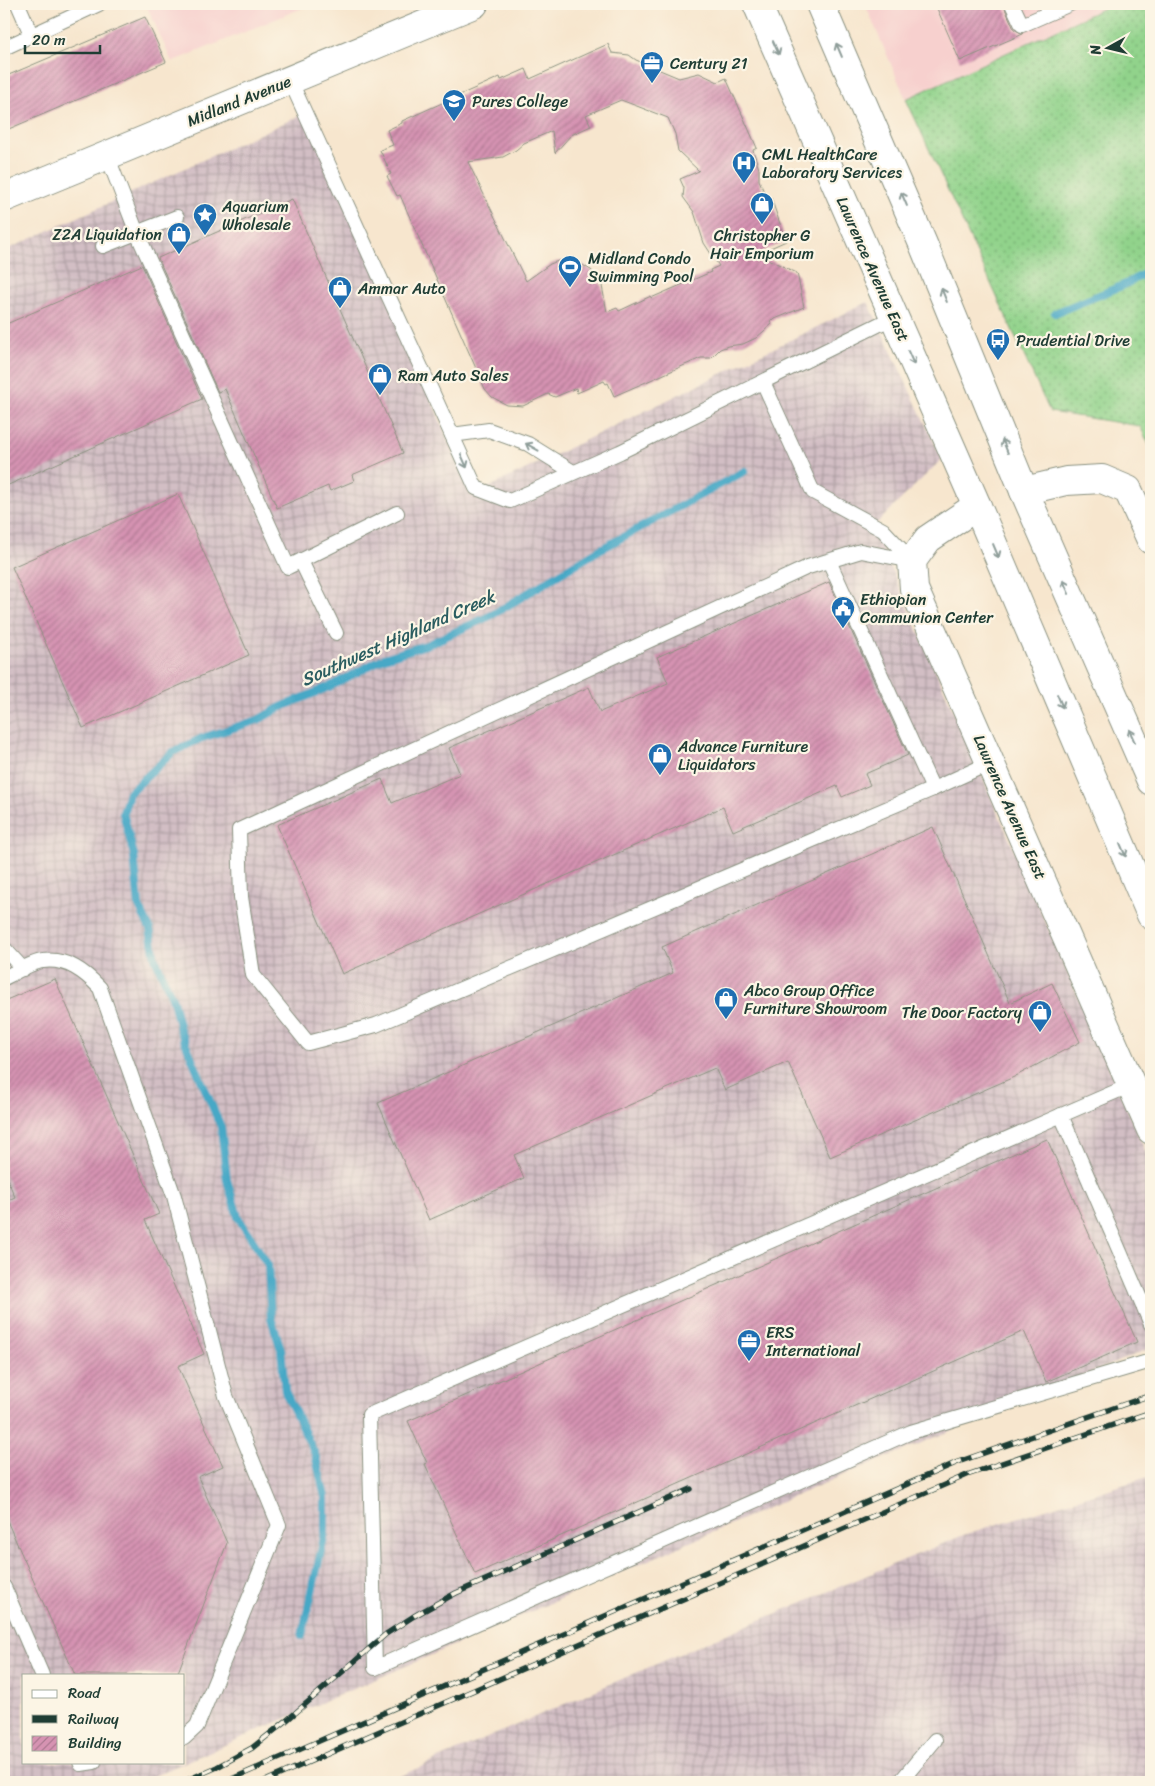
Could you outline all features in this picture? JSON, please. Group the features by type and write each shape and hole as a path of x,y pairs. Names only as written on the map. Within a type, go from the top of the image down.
{"main road":[{"name":"Midland Avenue","path":"4,198 474,4"},
{"name":"Lawrence Avenue East","path":"757,4 977,506 1150,912"},
{"path":"820,4 923,244 1024,491 1151,781"},
{"path":"1024,491 1066,481 1102,479 1128,490 1151,540"},
{"path":"912,561 928,539 977,506"},
{"name":"Lawrence Avenue East","path":"912,561 914,589 1151,1130"}],"lane":[{"path":"18,4 31,34"},
{"path":"4,48 100,4"},
{"path":"1012,4 1022,25 1070,4"},
{"path":"290,80 476,488 510,500 620,452 894,317"},
{"path":"107,155 137,233 288,568 397,513"},
{"path":"104,246 177,217"},
{"path":"763,382 813,492 884,530 912,561"},
{"path":"452,435 489,430 528,444 574,472"},
{"path":"912,561 861,552 808,567 240,830 241,897 253,975 308,1043 376,1025 933,789 990,763"},
{"path":"301,561 336,633"},
{"path":"829,561 933,789"},
{"path":"4,948 23,969"},
{"path":"4,978 41,960 60,961 84,972 100,988 174,1196 226,1396 279,1525 197,1726 185,1737"},
{"path":"1132,1085 368,1415 375,1668 911,1432 1151,1361"},
{"path":"1062,1115 1151,1324"},
{"path":"4,1587 42,1674"},
{"path":"900,1782 936,1740"}],"shaded area":[{"path":"146,4 312,4 172,62"},
{"path":"865,4 1113,4 906,99"},
{"path":"312,110 471,496 868,302 942,459 873,527 1151,1164 1151,1348 841,1476 185,1762 185,1674 22,1674 22,1764 181,1764 140,1782 4,1782 4,251"},
{"path":"1151,1476 1151,1782 386,1782 693,1648 966,1534"}],"green space":[{"path":"1113,4 1151,4 1151,449 1140,426 1050,412 906,99"}],"building":[{"path":"935,4 1003,4 1014,29 1023,34 960,61"},
{"path":"145,17 166,62 4,131 4,77"},
{"path":"608,44 612,53 629,55 636,60 679,78 699,73 718,82 726,78 757,148 753,150 759,169 759,180 764,192 771,198 786,241 757,254 797,273 804,307 770,321 772,324 756,338 743,344 720,349 711,358 701,358 614,396 608,383 606,384 604,381 577,393 576,388 555,397 548,394 523,406 507,405 492,397 485,389 400,195 397,196 387,176 391,174 380,150 393,145 387,130 402,123 402,121 500,77 501,80 526,69 530,79","holes":["621,100 668,118 675,134 678,151 699,171 680,179 684,188 683,197 694,212 704,243 719,266 710,270 711,272 651,298 651,296 619,311 617,308 607,312 602,286 597,277 591,270 576,261 558,261 550,264 526,281 468,162 503,157 524,143 552,131 555,153 571,135 591,126 586,115"]},
{"path":"292,199 403,453 352,475 354,481 330,491 328,486 277,508 225,389 218,392 158,258"},
{"path":"142,265 202,399 4,487 4,325"},
{"path":"178,494 249,655 83,728 12,567"},
{"name":"Advance Furniture Liquidators","path":"829,582 908,755 865,774 870,785 842,797 837,786 733,831 723,807 342,974 277,825 382,779 392,803 460,774 449,748 589,687 600,712 668,683 657,657"},
{"name":"Abco Group Office Furniture Showroom","path":"933,827 1010,1003 1052,983 1080,1042 1014,1077 830,1157 788,1062 725,1090 715,1068 514,1155 524,1178 429,1220 378,1103 673,973 662,947"},
{"path":"55,979 159,1214 145,1220 204,1354 178,1366 223,1466 198,1477 227,1543 177,1674 75,1674 4,1514 4,1202 15,1197 4,1172 4,1001"},
{"name":"ERS International","path":"1047,1139 1137,1342 1046,1382 1024,1331 475,1574 425,1464 427,1463 408,1421"}],"waterway":[{"name":"Southwest Highland Creek","path":"1055,313 1124,285 1151,270"},
{"name":"Southwest Highland Creek","path":"302,1636 325,1533 325,1497 315,1454 285,1391 281,1349 271,1318 268,1265 238,1217 227,1180 221,1127 180,1030 173,1000 155,958 150,929 139,906 134,855 123,813 129,793 173,752 202,738 258,720 279,708 331,686 384,658 429,644 492,615 599,550 745,471"}],"railway":[{"path":"225,1782 958,1462 1151,1395"},
{"path":"263,1782 967,1475 1151,1412"},
{"path":"183,1782 217,1767 252,1748 386,1634 414,1616 456,1593 691,1489"}],"place":[{"name":"Century 21","path":"652,84"},
{"name":"Pures College","path":"454,122"},
{"name":"CML HealthCare Laboratory Services","path":"744,184"},
{"name":"Christopher G Hair Emporium","path":"762,225"},
{"name":"Aquarium Wholesale","path":"205,236"},
{"name":"Z2A Liquidation","path":"179,255"},
{"name":"Midland Condo Swimming Pool","path":"570,288"},
{"name":"Ammar Auto","path":"340,309"},
{"name":"Prudential Drive","path":"998,361"},
{"name":"Ram Auto Sales","path":"380,396"},
{"name":"Ethiopian Communion Center","path":"843,629"},
{"name":"Advance Furniture Liquidators","path":"660,776"},
{"name":"Abco Group Office Furniture Showroom","path":"726,1020"},
{"name":"The Door Factory","path":"1040,1033"},
{"name":"ERS International","path":"749,1362"}]}
